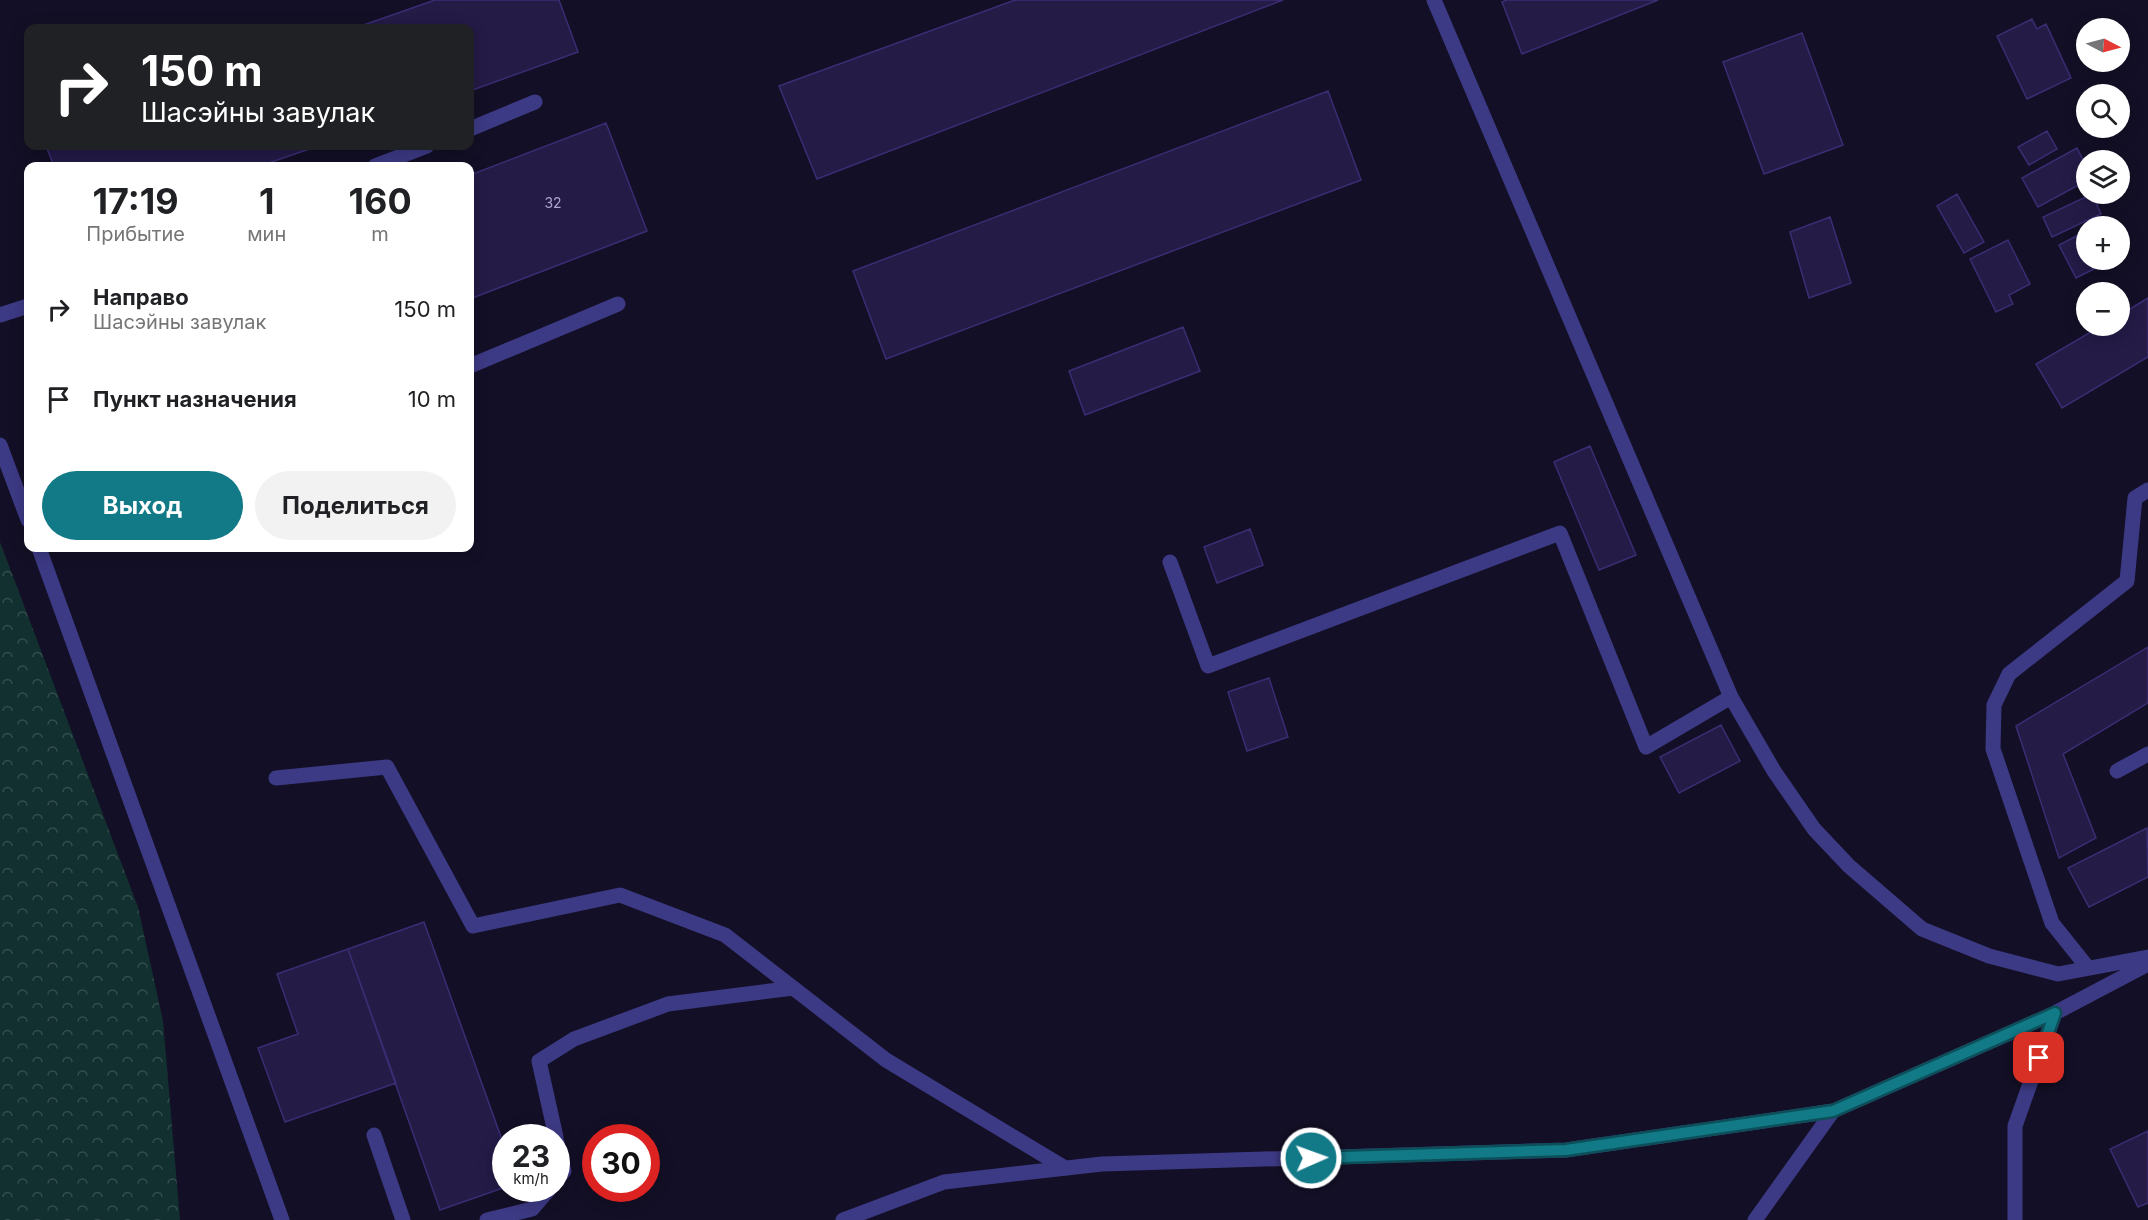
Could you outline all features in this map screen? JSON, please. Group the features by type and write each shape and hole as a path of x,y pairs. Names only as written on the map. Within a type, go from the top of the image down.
{"street":[{"path":"1434,0 1731,697 1774,771 1814,829 1849,866 1922,929 1989,956 2058,974 2148,957"},
{"path":"474,127 535,102"},
{"path":"386,162 417,150"},
{"path":"474,364 618,304"},
{"path":"0,315 24,307"},
{"path":"0,445 24,509"},
{"path":"2088,968 2052,923 2048,912 1993,749 1994,705 2009,674 2127,581 2135,498 2148,490"},
{"path":"1170,562 1208,666 1560,533 1646,747 1731,697"},
{"path":"40,552 282,1220"},
{"path":"2117,771 2148,753"},
{"path":"276,778 387,768 473,926 620,895 725,935 886,1060 1065,1168"},
{"path":"843,1220 944,1182 1065,1168 1102,1164 1566,1150 1833,1111 2055,1013 2148,964"},
{"path":"553,1124 539,1060 574,1039 668,1004 793,988"},
{"path":"2016,1220 2015,1126 2055,1013"},
{"path":"1755,1220 1833,1111"},
{"path":"374,1135 403,1220"},
{"path":"487,1220 532,1209 538,1202"}],"green space":[{"path":"0,542 138,907 163,1021 180,1220 0,1220"}],"building":[{"path":"435,0 559,0 578,52 474,90 474,24 366,24"},
{"path":"1015,0 1283,0 817,179 779,86"},
{"path":"1507,0 1658,0 1522,54 1502,2"},
{"path":"2032,19 2037,29 2046,24 2071,78 2027,99 1997,36"},
{"path":"1802,33 1843,145 1764,174 1723,62"},
{"path":"1328,91 1361,180 886,359 853,271"},
{"path":"606,123 647,231 474,297 474,173"},
{"path":"2047,131 2057,149 2029,165 2018,147"},
{"path":"2077,148 2076,186 2038,207 2022,178"},
{"path":"48,150 306,150 272,162 52,162"},
{"path":"1957,194 1984,242 1964,253 1937,206"},
{"path":"2076,202 2076,204 2096,204 2101,214 2076,216 2076,226 2052,237 2043,217"},
{"path":"1830,217 1851,283 1809,298 1790,232"},
{"path":"2076,236 2076,270 2092,270 2076,278 2059,245"},
{"path":"2008,240 2030,284 2009,295 2013,304 1996,312 1970,259"},
{"path":"2148,298 2148,357 2062,408 2036,364 2084,336 2130,336 2130,309"},
{"path":"1183,327 1200,371 1085,415 1069,371"},
{"path":"1590,446 1636,555 1599,570 1554,462"},
{"path":"1250,529 1263,565 1217,583 1204,547"},
{"path":"2148,647 2148,703 2063,754 2096,838 2059,858 2016,726"},
{"path":"1269,678 1288,737 1247,751 1228,692"},
{"path":"1721,725 1740,761 1679,793 1660,757"},
{"path":"2147,828 2148,877 2089,907 2068,868"},
{"path":"424,922 496,1124 492,1124 492,1192 440,1210 348,949"},
{"path":"348,949 396,1083 285,1122 258,1048 298,1034 277,974"},
{"path":"2148,1131 2148,1203 2138,1207 2110,1149"}],"route":[{"path":"1311,1158 1566,1150 1833,1111 2055,1013 2039,1058"}]}
